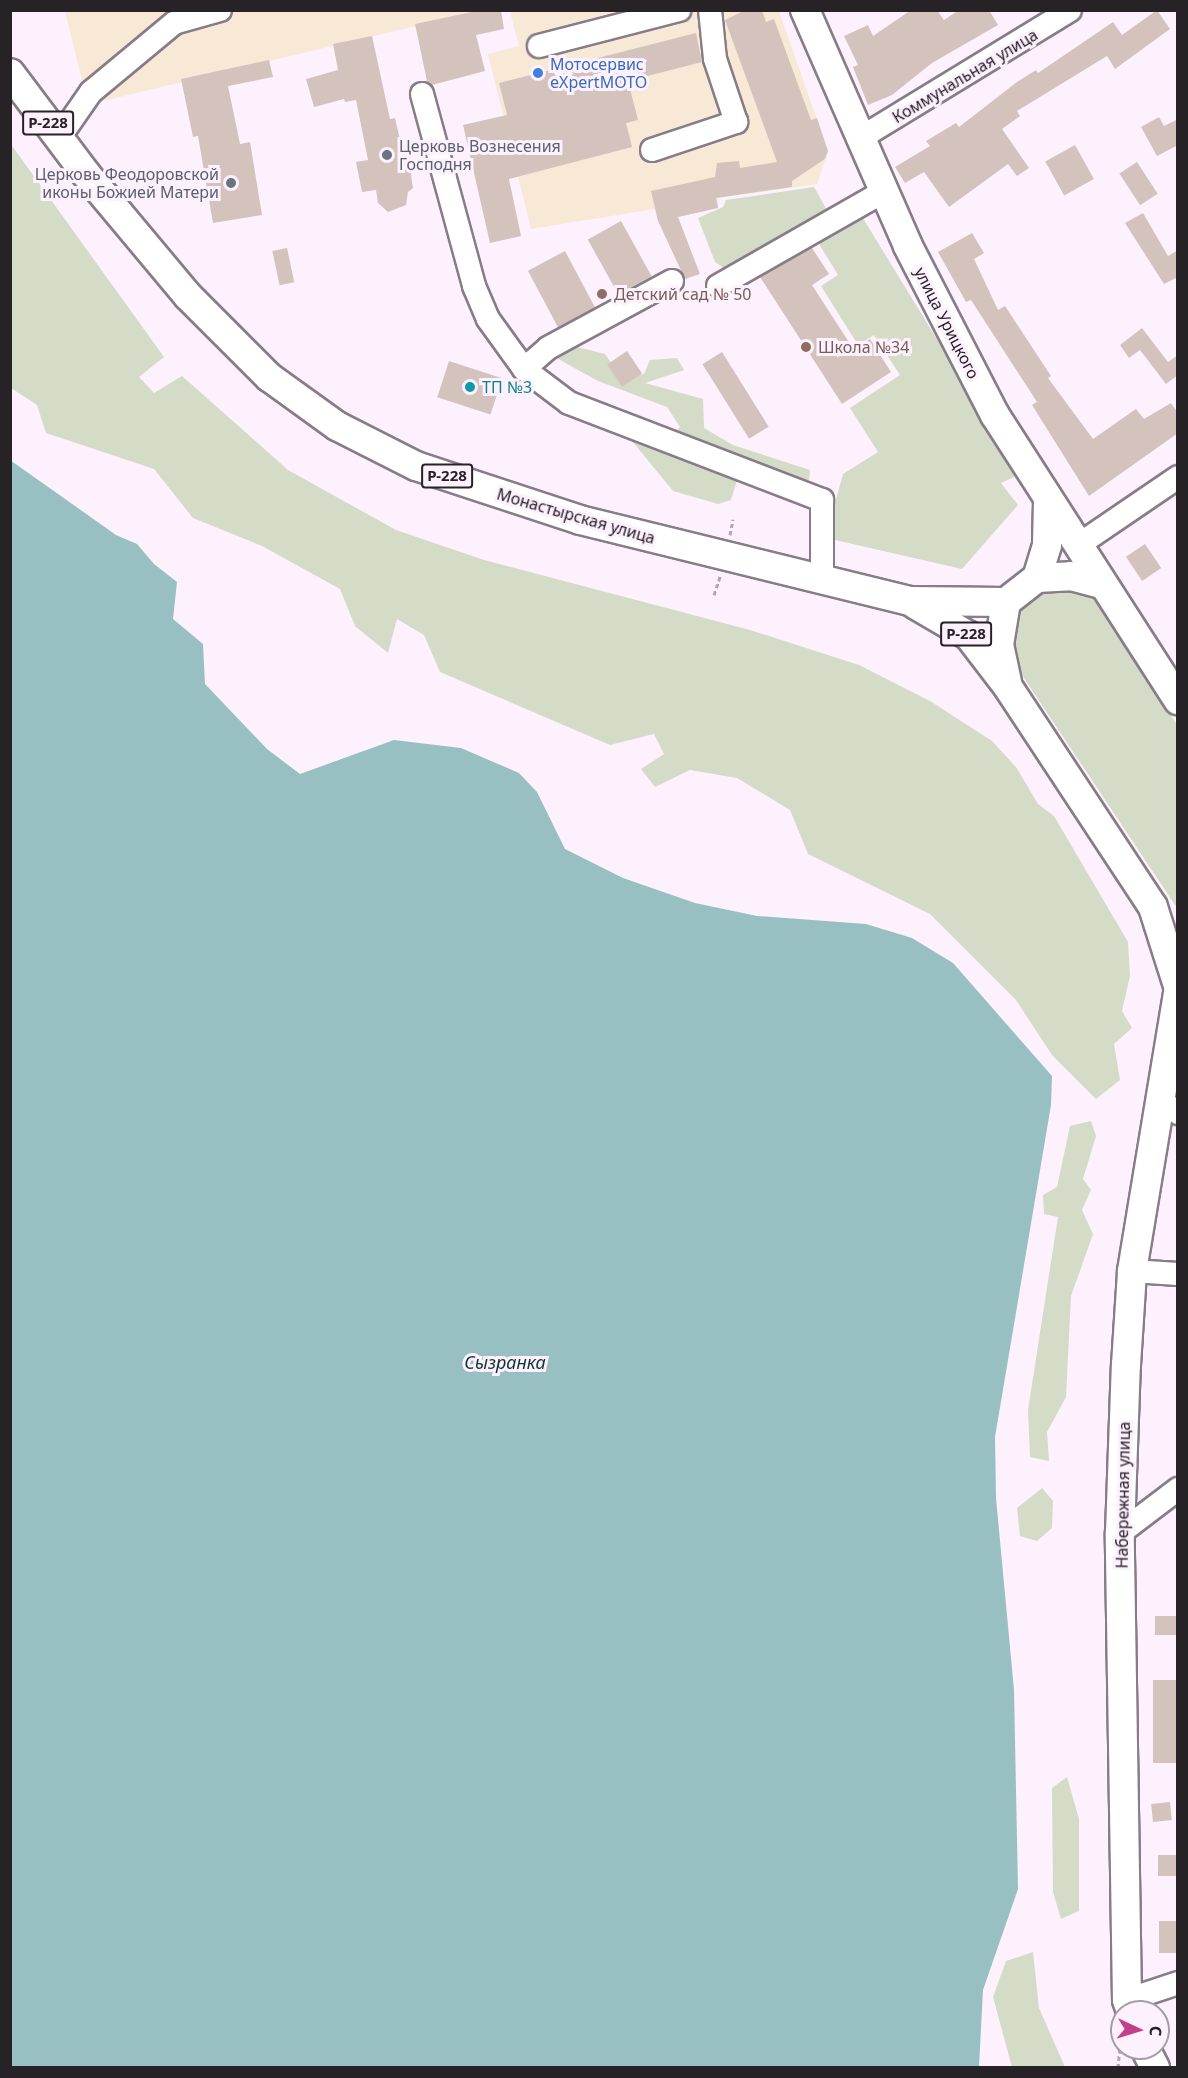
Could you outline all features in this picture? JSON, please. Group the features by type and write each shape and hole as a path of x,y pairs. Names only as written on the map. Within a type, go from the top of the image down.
{"main road":[{"name":"улица Урицкого","path":"805,10 883,192 979,387 1100,584"},
{"name":"Монастырская улица","path":"10,73 188,296 269,377 337,426 416,466 580,520 909,601"},
{"path":"1037,578 1047,545 1048,500"},
{"path":"909,601 1006,602 1037,578 1071,576 1100,584 1178,700"},
{"name":"Р-228","path":"909,601 947,620 969,636 1008,687"},
{"path":"1006,602 999,645 1008,687 1165,914 1178,986"},
{"name":"Набережная улица","path":"1129,2000 1120,1533 1132,1271 1168,1106 1178,993"}],"street":[{"path":"60,138 91,92 174,23 220,10"},
{"path":"539,46 679,10"},
{"path":"652,150 736,122 715,59 710,10"},
{"name":"Коммунальная улица","path":"859,139 1070,10"},
{"path":"422,94 474,286 488,319 524,369 569,403 822,500 822,580"},
{"path":"718,286 883,192"},
{"path":"524,369 548,348 672,281"},
{"path":"1077,546 1178,477"},
{"path":"1132,1271 1178,1274"},
{"path":"1120,1533 1178,1489"},
{"path":"1142,2000 1178,1983"}],"shaded area":[{"path":"65,11 478,11 99,102 82,80"},
{"path":"510,11 779,11 828,151 817,184 718,198 718,208 658,221 655,209 531,229 488,54 519,46"},
{"path":"10,143 164,357 139,377 154,393 182,376 288,470 396,530 484,560 750,630 859,665 930,701 992,741 1016,767 1038,804 1054,816 1128,942 1130,976 1122,1011 1132,1028 1114,1044 1120,1080 1096,1099 1052,1055 1016,1000 930,914 808,854 790,810 737,778 690,770 655,787 641,769 664,754 654,734 610,745 440,672 424,635 397,619 388,653 355,626 340,589 262,546 193,518 154,469 46,433 37,405 11,388"},
{"path":"814,187 827,210 728,271 715,262 698,218 723,207 726,200"},
{"path":"861,215 1015,467 1014,477 1001,483 1018,505 962,569 831,539 831,518 843,474 878,452 850,408 900,375 874,335 858,345 821,286 838,275 816,239"},
{"path":"573,346 605,354 622,379 644,374 650,360 677,358 684,370 645,383 703,399 704,428 733,445 810,470 808,491 667,439 680,427 667,407 598,381 553,356"},
{"path":"628,436 738,477 731,500 718,504 673,491"},
{"path":"1050,586 1094,595 1177,725 1177,908 1018,669 1010,637 1022,601"},
{"path":"1091,1121 1096,1136 1083,1179 1091,1190 1082,1210 1093,1234 1071,1296 1066,1397 1047,1432 1049,1461 1030,1457 1028,1410 1058,1217 1044,1214 1043,1195 1057,1187 1070,1126"},
{"path":"1042,1488 1053,1501 1052,1528 1037,1541 1020,1536 1017,1508"},
{"path":"1067,1777 1079,1819 1079,1911 1061,1919 1053,1892 1052,1788"},
{"path":"1033,1952 1039,2008 1065,2067 1012,2067 993,1997 1006,1961"}],"water":[{"name":"Сызранка","path":"10,460 116,535 137,544 154,564 177,582 173,619 203,644 205,684 267,749 300,774 394,740 461,748 519,773 537,792 565,849 623,878 695,903 757,916 866,924 912,938 953,963 1052,1076 1051,1105 995,1437 996,1498 1014,1690 1018,1889 983,1990 979,2067 11,2067"}],"building":[{"path":"481,10 501,10 504,29 476,35 485,71 432,85 427,81 415,24"},
{"path":"745,10 762,10 766,22 774,19 811,120 817,118 828,151 825,159 792,181 792,187 716,198 718,208 678,217 700,274 685,279 658,221 651,191 715,177 717,163 739,161 740,168 777,162 725,20"},
{"path":"911,10 937,10 944,20 959,10 989,10 998,25 932,63 892,95 868,105 853,67 858,65 844,36 868,25 873,36"},
{"path":"1157,10 1170,29 1115,69 1107,56 1017,111 1020,116 1002,129 1029,168 1017,176 1008,164 949,207 924,172 905,183 895,167 930,146 926,141 956,123 959,127 1017,82 1036,70 1038,73 1113,22 1122,35"},
{"path":"696,33 702,62 628,81 638,120 626,123 632,147 509,179 521,236 490,243 463,125 507,115 499,83"},
{"path":"372,36 390,119 395,118 402,149 407,149 413,188 408,192 406,205 388,212 378,203 376,190 362,192 356,162 368,160 356,100 345,102 344,99 314,107 306,79 338,70 333,44"},
{"path":"269,60 273,77 228,86 240,144 250,142 262,215 213,223 198,136 193,137 181,79"},
{"path":"1159,117 1164,126 1178,119 1178,145 1157,156 1141,127"},
{"path":"1075,145 1094,179 1064,196 1045,161"},
{"path":"1137,162 1158,194 1140,205 1119,173"},
{"path":"1143,213 1168,256 1178,250 1178,277 1164,284 1125,223"},
{"path":"621,221 652,276 618,295 588,239"},
{"path":"972,233 984,253 974,259 998,310 1005,306 1051,376 1048,378 1093,439 1136,409 1144,419 1171,403 1178,413 1178,433 1089,496 1032,405 1037,402 971,300 966,302 938,252"},
{"path":"287,248 294,282 280,285 272,251"},
{"path":"812,248 829,274 812,285 854,350 870,339 891,372 842,404 760,277"},
{"path":"565,251 595,308 558,327 528,271"},
{"path":"1142,328 1168,362 1178,355 1178,375 1166,384 1140,350 1129,358 1120,345"},
{"path":"627,351 642,373 622,387 607,364"},
{"path":"722,352 769,427 749,439 702,364"},
{"name":"ТП №3","path":"449,361 502,378 491,414 437,397"},
{"path":"1145,544 1161,568 1142,581 1126,557"},
{"path":"1155,1616 1178,1616 1178,1635 1155,1635"},
{"path":"1153,1680 1178,1680 1178,1763 1153,1763"},
{"path":"1170,1802 1172,1820 1153,1822 1151,1804"},
{"path":"1158,1855 1178,1855 1178,1876 1158,1876"},
{"path":"1159,1921 1178,1921 1178,1953 1159,1953"}],"place":[{"name":"Мотосервис eXpertMOTO","path":"538,73"},
{"name":"Церковь Вознесения Господня","path":"387,155"},
{"name":"Церковь Феодоровской иконы Божией Матери","path":"231,183"},
{"name":"Детский сад № 50","path":"602,294"},
{"name":"Школа №34","path":"806,347"},
{"name":"ТП №3","path":"470,387"}]}
